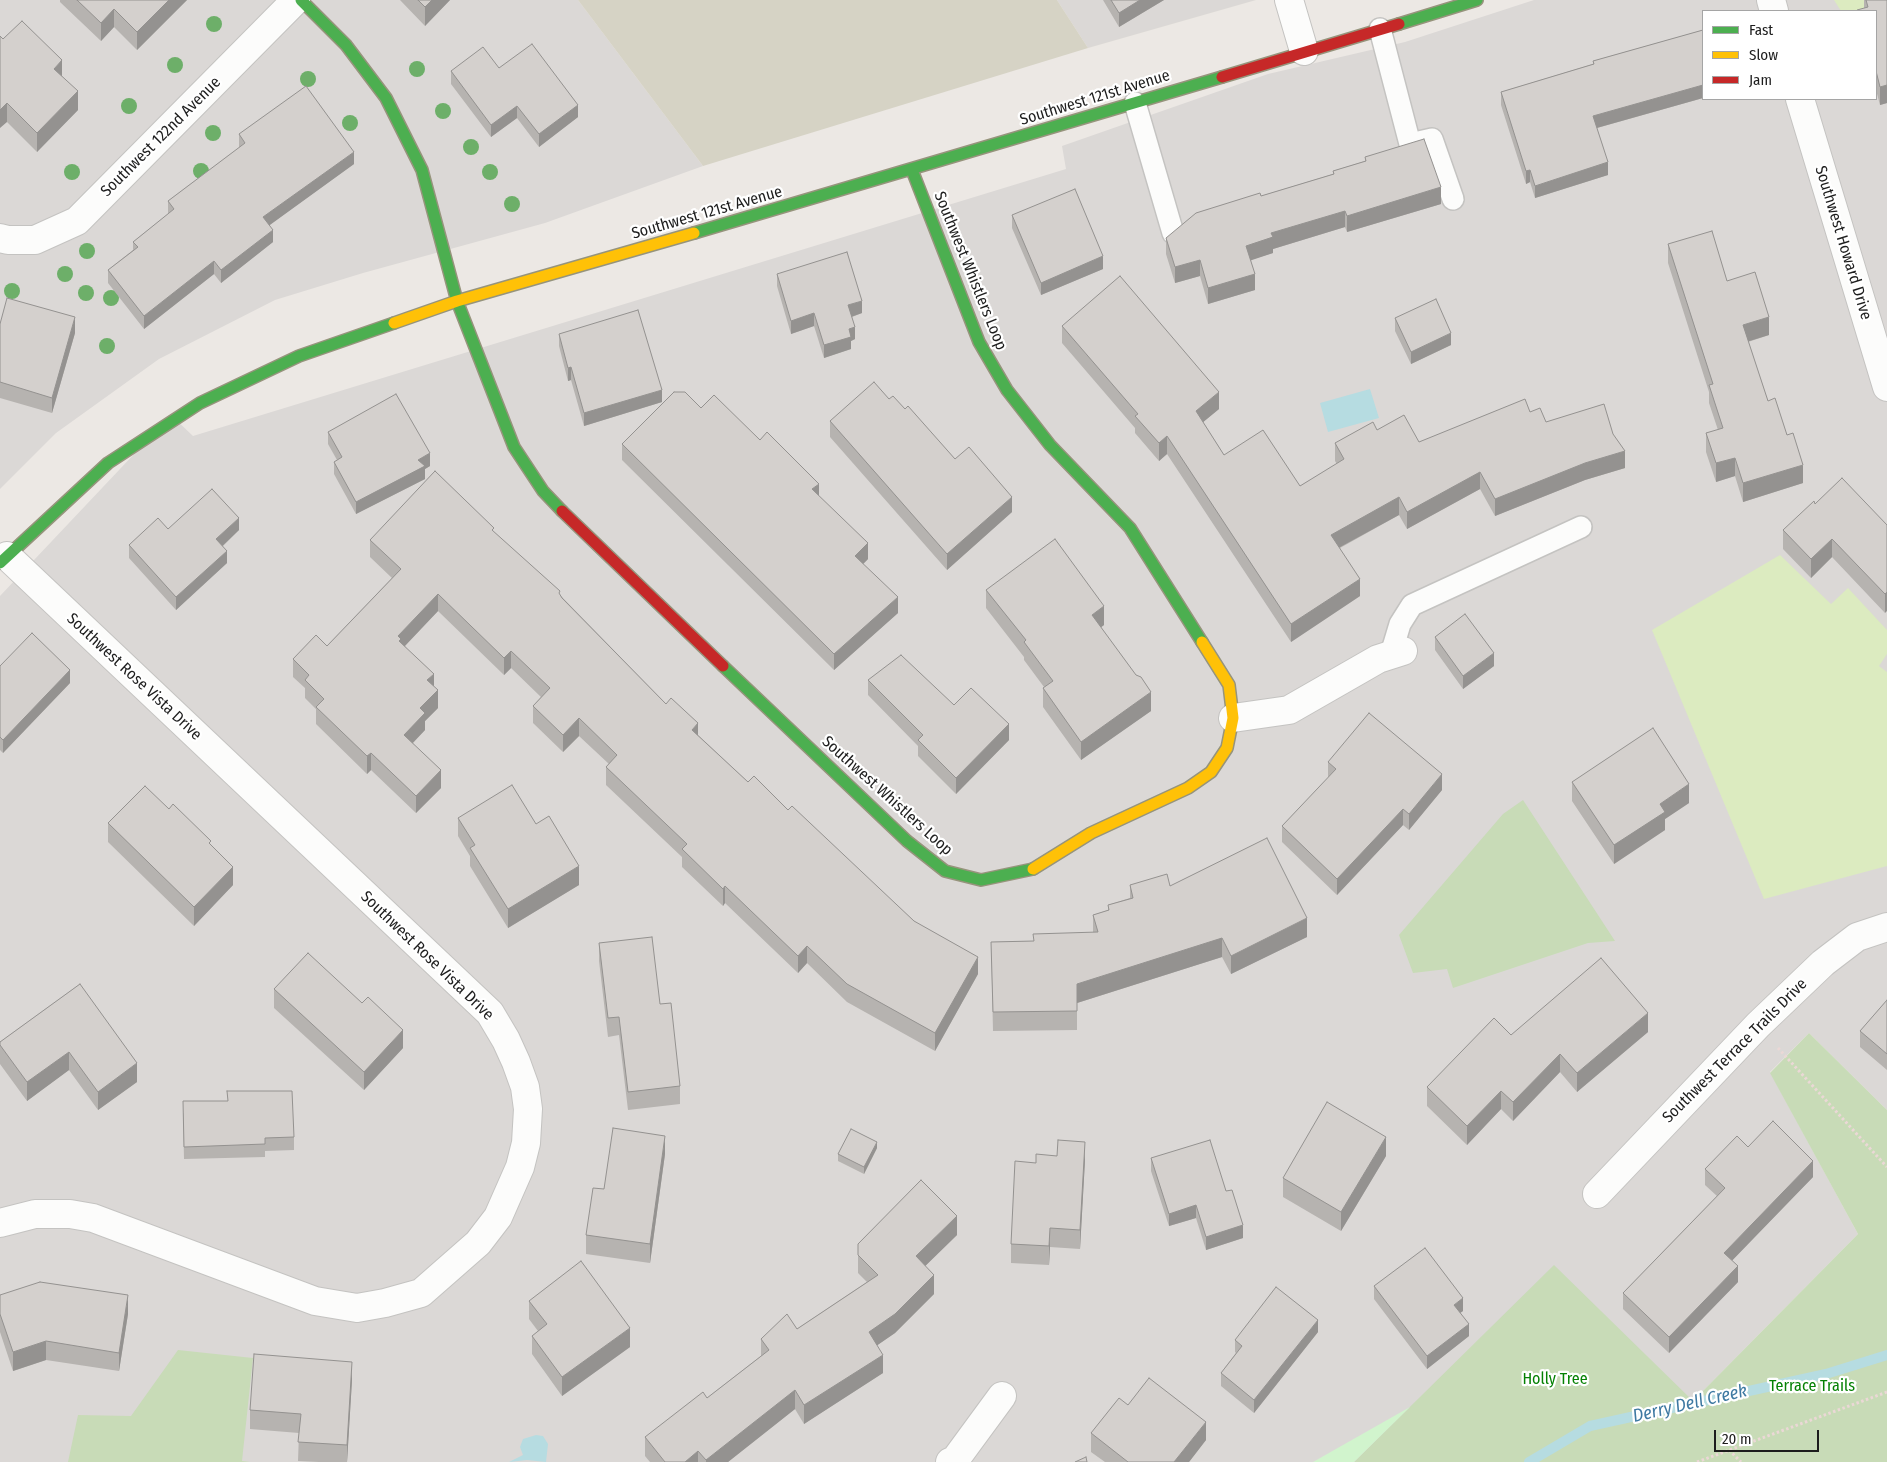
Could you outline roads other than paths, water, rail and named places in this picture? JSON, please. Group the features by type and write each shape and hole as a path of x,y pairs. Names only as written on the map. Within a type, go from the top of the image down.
{"street":[{"name":"Southwest 122nd Avenue","path":"4,239 34,240 77,221 296,0"},
{"name":"Southwest Whistlers Loop","path":"301,0 346,45 386,98 422,170 457,301 514,447 543,491 590,539 908,841 945,871 981,880 1035,868 1091,833 1188,788 1211,772 1226,748 1233,718 1229,685 1130,528 1050,445 1006,390 978,342 912,170"},
{"path":"1289,0 1304,51"},
{"name":"Southwest 121st Avenue","path":"3,559 108,463 200,403 299,356 457,301 912,170 1477,0"},
{"name":"Southwest Howard Drive","path":"1800,100 1887,387"},
{"name":"Southwest Rose Vista Drive","path":"0,1223 35,1214 70,1214 93,1218 314,1301 357,1308 384,1303 421,1292 427,1288 478,1243 498,1217 520,1167 526,1143 528,1109 525,1087 516,1062 490,1013 3,559"},
{"path":"1233,718 1289,710 1378,659 1397,653"},
{"name":"Southwest Terrace Trails Drive","path":"1597,1194 1758,1026 1823,963 1857,937 1887,927"},
{"path":"950,1462 955,1460 1002,1396"}],"lane":[{"path":"1380,29 1410,144 1432,139 1453,199"},
{"path":"1135,103 1173,233"},
{"path":"1397,653 1400,624 1412,604 1581,527"}],"water":[{"path":"1370,389 1379,418 1328,432 1320,403"},
{"path":"536,1435 543,1436 548,1444 546,1462 527,1460 509,1462 523,1455 520,1447 523,1439"}],"waterway":[{"name":"Derry Dell Creek","path":"1529,1462 1590,1426 1826,1374 1887,1355"}],"park label":[{"name":"Holly Tree","path":"1555,1380"},
{"name":"Terrace Trails","path":"1812,1387"}]}
